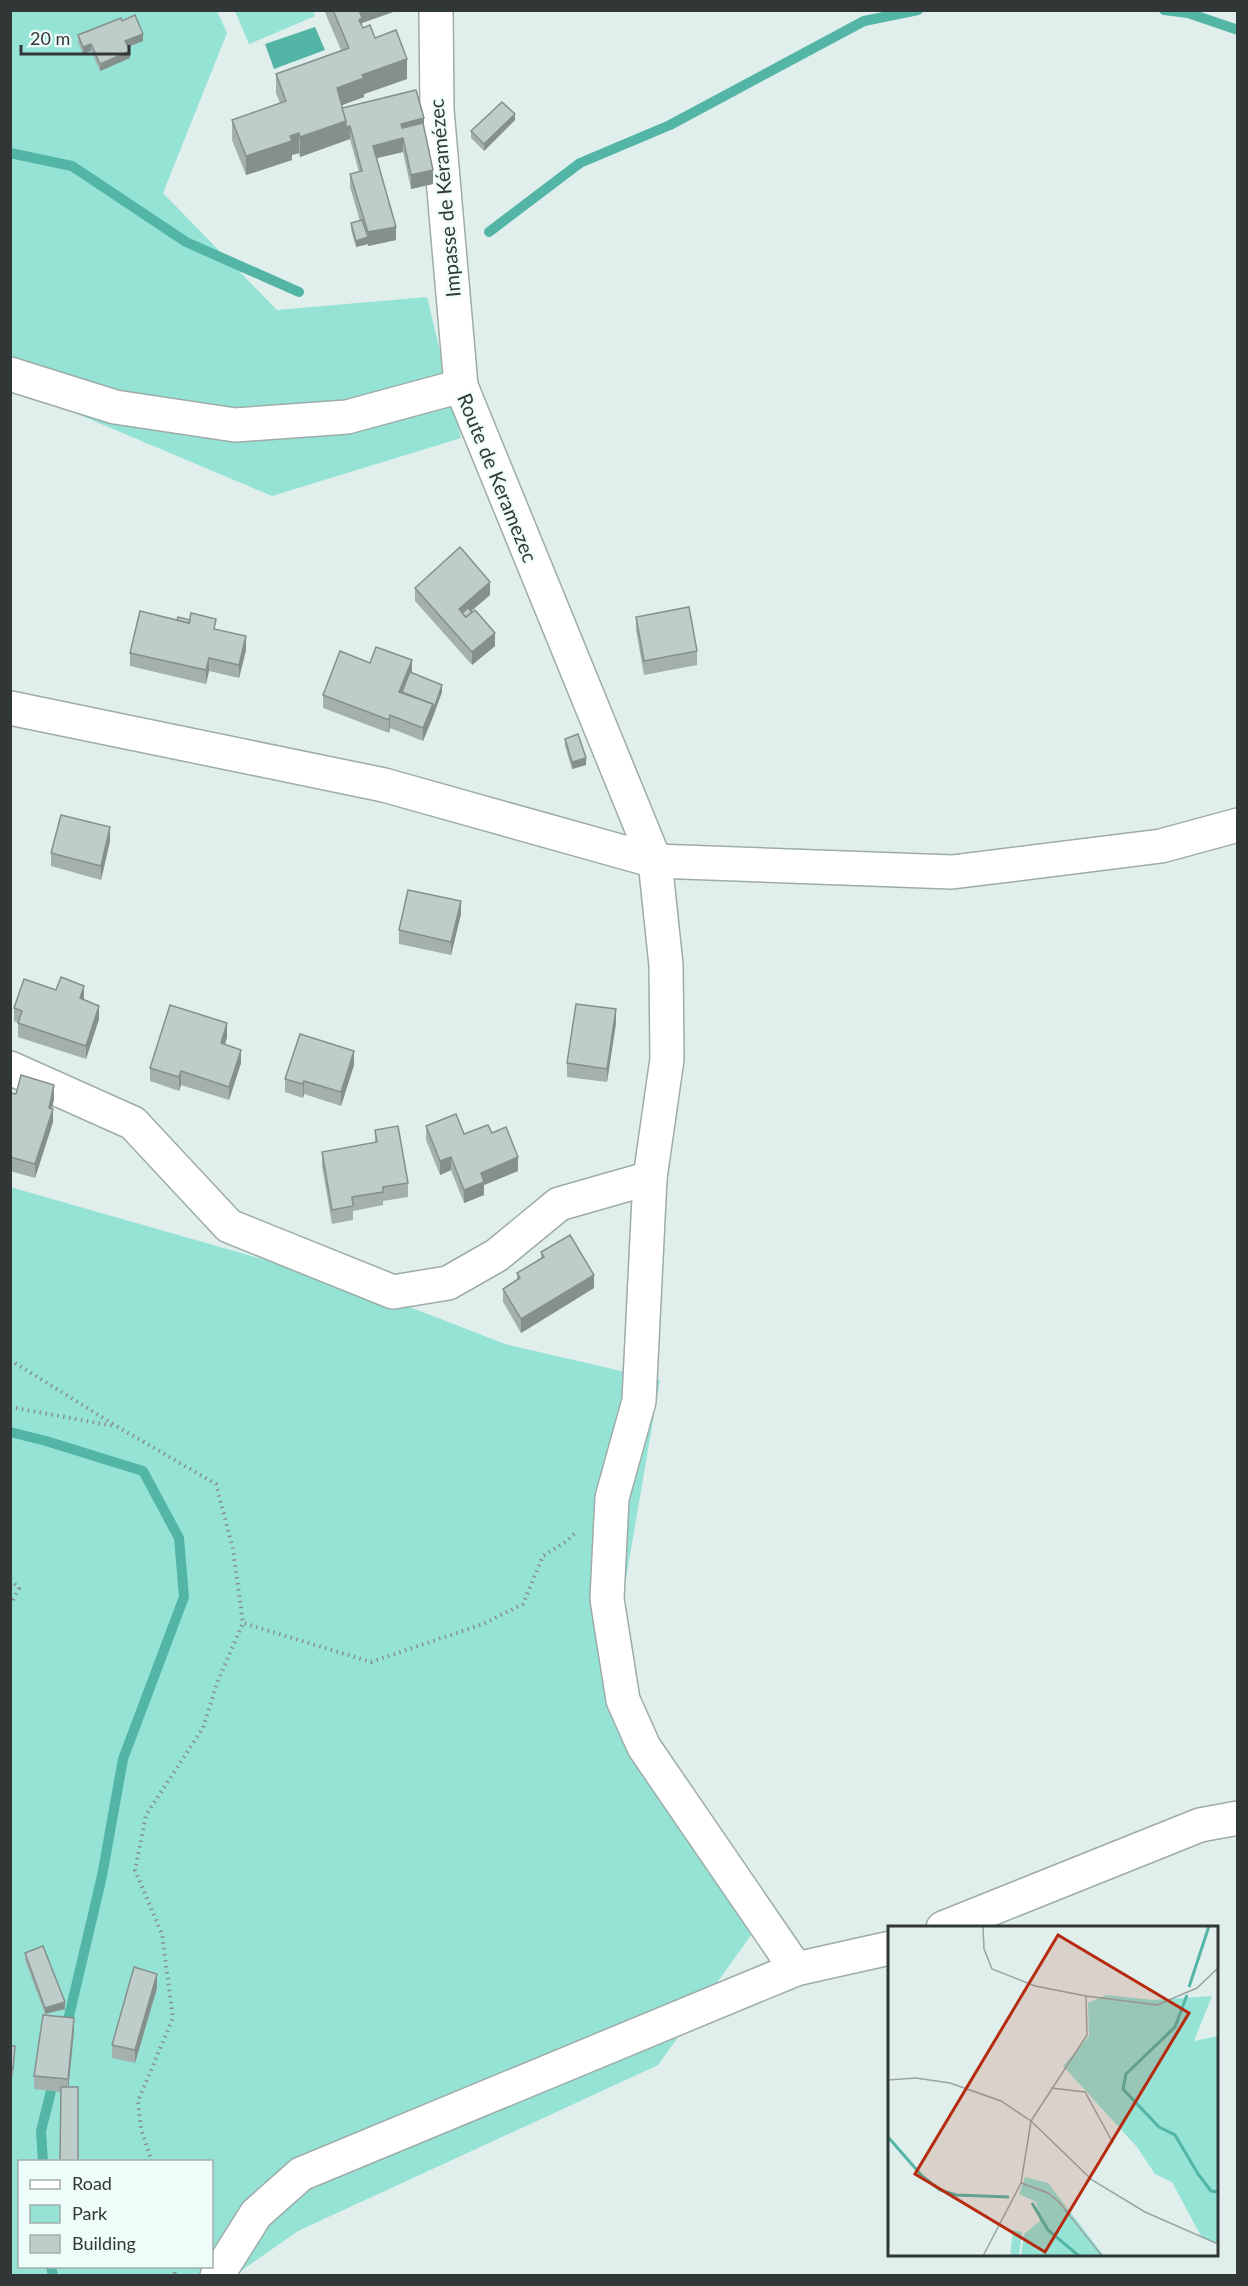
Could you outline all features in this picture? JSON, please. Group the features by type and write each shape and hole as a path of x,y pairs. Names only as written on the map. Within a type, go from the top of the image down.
{"street":[{"name":"Impasse de Kéramézec","path":"436,10 437,110 461,386"},
{"name":"Route de Keramezec","path":"10,374 115,407 235,425 346,417 461,386 655,861 666,965 667,1059 650,1178 639,1401 612,1498 607,1599 623,1700 644,1747 796,1969"},
{"path":"10,708 384,785 655,861 952,872 1161,846 1238,825"},
{"path":"10,1068 133,1123 229,1226 393,1292 448,1282 497,1255 559,1204 650,1178"},
{"path":"948,1926 1200,1825 1238,1818"},
{"path":"217,2276 256,2214 301,2174 796,1969 888,1948"}],"path":[{"path":"10,1360 216,1484 233,1549 243,1623 217,1683 202,1728 146,1815 135,1870 162,1934 173,2018 138,2101 141,2129 151,2160"},
{"path":"10,1407 118,1427"},
{"path":"243,1623 371,1662 393,1655 483,1624 523,1604 543,1556 567,1541 612,1498"},
{"path":"10,1580 18,1588 10,1606"}],"green space":[{"path":"10,11 217,11 227,33 163,193 277,310 427,297 461,438 272,496 11,386"},
{"path":"235,11 313,11 315,16 249,44"},
{"path":"10,1187 353,1285 505,1344 660,1380 605,1701 754,1931 658,2065 298,2231 235,2275 11,2275"}],"shaded area":[{"path":"315,27 325,50 274,69 265,44"}],"building":[{"path":"333,10 359,10 362,18 359,20 363,28 370,25 375,38 396,30 407,59 362,75 364,78 337,88 346,121 300,137 299,133 290,136 292,141 246,156 232,120 286,101 276,74 349,48"},
{"path":"135,15 143,34 125,41 130,51 100,64 91,44 83,47 78,35 121,18 122,21"},
{"path":"416,90 424,118 401,124 402,128 423,123 433,170 411,175 403,138 373,146 396,227 368,232 350,174 362,171 350,126 346,127 342,108"},
{"path":"502,102 515,114 484,144 471,131"},
{"path":"362,220 368,237 356,241 351,223"},
{"path":"460,547 490,582 459,609 466,617 475,610 495,633 472,652 415,588"},
{"path":"689,607 697,651 644,661 636,617"},
{"path":"468,608 472,612 466,617 462,613"},
{"path":"140,611 189,623 191,613 216,619 214,629 246,636 239,665 209,658 206,670 130,653"},
{"path":"178,617 190,620 189,623 177,620"},
{"path":"376,647 412,660 399,692 433,704 423,728 390,715 389,720 323,695 340,651 370,663"},
{"path":"410,672 442,685 433,711 433,704 402,692"},
{"path":"578,734 586,758 572,762 565,739"},
{"path":"61,815 110,827 101,866 51,853"},
{"path":"408,890 461,901 451,942 399,930"},
{"path":"61,977 84,986 80,998 99,1006 86,1046 18,1023 22,1011 14,1008 24,979 56,990"},
{"path":"576,1004 616,1009 607,1069 567,1063"},
{"path":"170,1005 227,1023 221,1043 241,1050 229,1087 181,1071 179,1077 150,1068"},
{"path":"300,1034 354,1051 341,1092 304,1081 303,1084 285,1079"},
{"path":"21,1075 54,1085 49,1108 53,1109 35,1164 10,1157 10,1093 16,1094"},
{"path":"456,1114 464,1134 488,1125 492,1133 506,1127 518,1157 481,1173 484,1182 464,1190 451,1157 440,1161 426,1126"},
{"path":"398,1126 408,1183 383,1187 383,1192 352,1197 353,1206 332,1210 322,1152 377,1142 375,1130"},
{"path":"570,1235 594,1275 521,1319 503,1289 520,1278 517,1273 544,1257 541,1252"},
{"path":"43,1946 65,2002 45,2008 25,1953"},
{"path":"134,1967 157,1974 135,2050 112,2045"},
{"path":"43,2015 74,2018 68,2079 34,2076"},
{"path":"10,2046 15,2046 13,2069 10,2069"},
{"path":"61,2087 78,2087 78,2160 60,2160"}],"waterway":[{"path":"489,232 580,163 670,125 864,21 918,10"},
{"path":"1164,10 1188,13 1238,30"},
{"path":"10,153 72,166 186,242 299,292"},
{"path":"10,1432 143,1471 179,1538 184,1597 123,1759 102,1876 66,2029"},
{"path":"43,2160 41,2131 54,2079"},
{"path":"51,2268 53,2276"}]}
